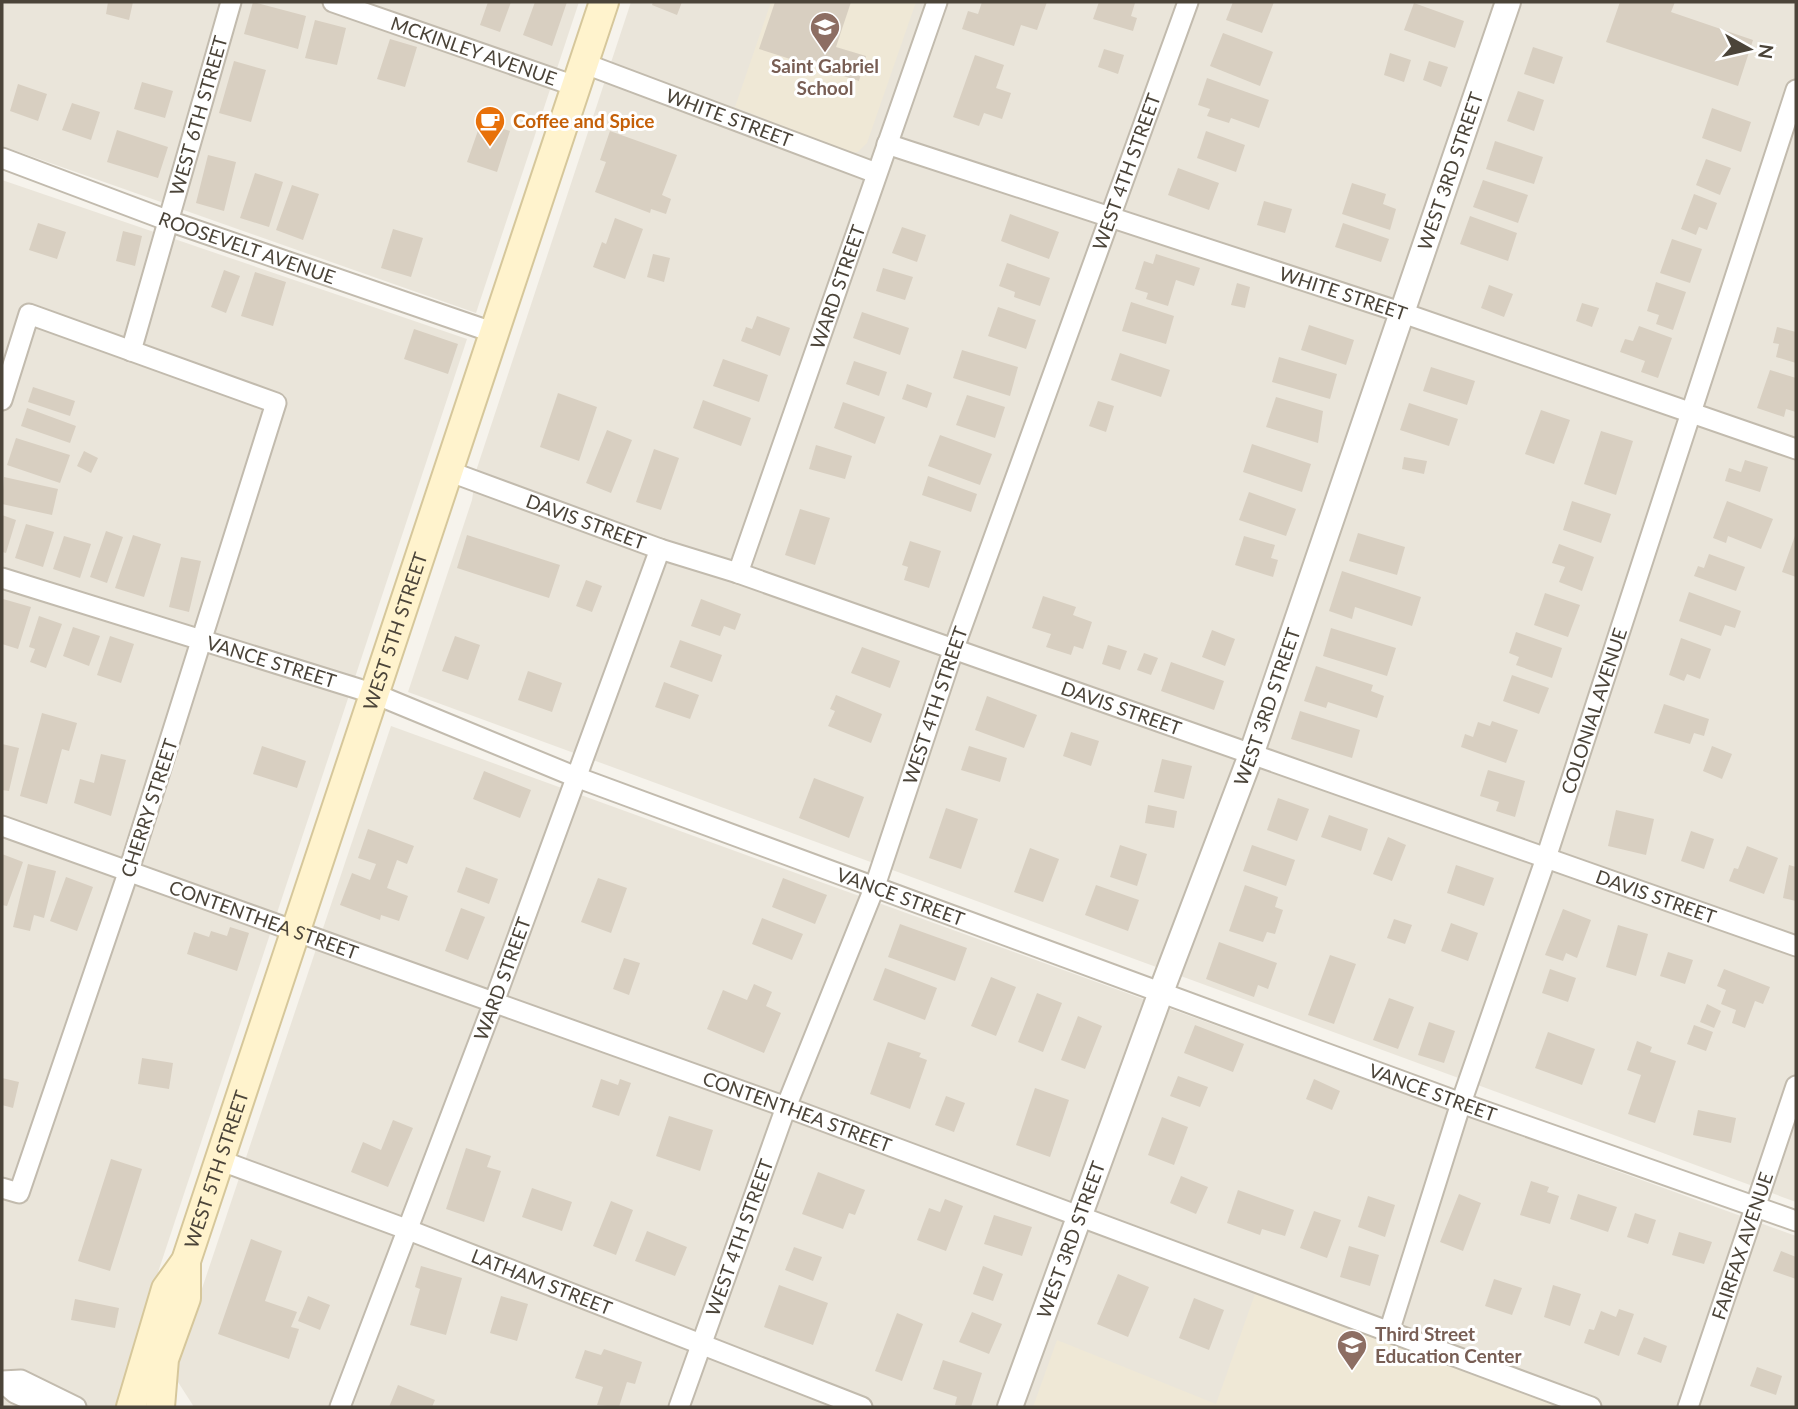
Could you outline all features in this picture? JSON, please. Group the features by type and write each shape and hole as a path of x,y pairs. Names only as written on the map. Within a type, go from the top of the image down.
{"main road":[{"name":"WEST 5TH STREET","path":"131,1407 166,1289 186,1261 375,694 492,332 604,2"},
{"name":"WEST 5TH STREET","path":"160,1407 164,1359 186,1298 186,1261"}],"street":[{"name":"WEST 6TH STREET","path":"131,351 231,2"},
{"name":"MCKINLEY AVENUE","path":"333,2 579,75"},
{"name":"WARD STREET","path":"738,573 937,2"},
{"name":"WEST 4TH STREET","path":"678,1407 786,1107 875,886 954,648 1188,2"},
{"name":"WEST 3RD STREET","path":"1010,1407 1161,992 1251,755 1508,2"},
{"name":"WHITE STREET","path":"579,75 876,173"},
{"name":"COLONIAL AVENUE","path":"1389,1332 1461,1103 1546,858 1796,90"},
{"name":"WHITE STREET","path":"887,144 1400,312 1691,415 1796,449"},
{"name":"ROOSEVELT AVENUE","path":"2,158 169,221 492,332"},
{"path":"2,400 29,314 131,351"},
{"name":"CHERRY STREET","path":"2,1188 19,1193 129,870 276,403 131,351"},
{"name":"DAVIS STREET","path":"448,471 660,549 738,573 954,648 1796,946"},
{"name":"WARD STREET","path":"340,1407 494,1002 660,549"},
{"name":"VANCE STREET","path":"2,578 375,694 576,776 1461,1103 1796,1221"},
{"name":"CONTENTHEA STREET","path":"2,826 786,1107 1591,1407"},
{"name":"FAIRFAX AVENUE","path":"1688,1407 1796,1086"},
{"name":"LATHAM STREET","path":"219,1160 406,1229 862,1407"},
{"path":"2,1381 21,1380 76,1407"},
{"path":"2,1381 15,1393 46,1407"}],"shaded area":[{"path":"2,2 579,2 476,313 2,146"},
{"path":"631,2 1796,2 1796,1202 408,692 472,500 477,468"},
{"name":"Saint Gabriel School","path":"771,2 916,2 867,143 858,152 851,153 735,107"},
{"path":"2,180 467,339 129,1360 144,1407 2,1407"},
{"path":"391,726 1796,1236 1796,1407 194,1407 178,1382 178,1360"},
{"name":"Third Street Education Center","path":"1255,1294 1575,1407 1033,1407 1057,1340 1216,1404"}],"building":[{"path":"108,2 133,2 129,20 106,14"},
{"path":"253,2 306,16 298,49 244,34"},
{"path":"488,2 511,2 500,32 480,25"},
{"path":"535,2 567,2 552,46 523,35"},
{"path":"653,2 682,2 677,15 652,5"},
{"path":"775,2 851,2 836,47 866,56 859,81 759,49"},
{"path":"982,2 1047,2 1037,30 1021,25 1014,46 962,29 968,11 978,14"},
{"path":"1099,2 1135,3 1131,16 1137,18 1133,31 1093,19"},
{"path":"1233,2 1274,2 1262,33 1226,20"},
{"path":"1620,2 1675,2 1671,12 1753,40 1738,86 1606,42"},
{"path":"1414,3 1464,21 1455,48 1404,30"},
{"path":"315,20 346,28 337,65 305,58"},
{"path":"1223,33 1273,52 1260,86 1210,66"},
{"path":"390,39 417,47 405,87 377,79"},
{"path":"1533,47 1563,57 1554,84 1524,74"},
{"path":"1104,49 1124,55 1118,74 1098,67"},
{"path":"1390,53 1411,60 1404,82 1384,75"},
{"path":"975,55 1004,65 996,88 1011,93 1002,119 984,113 979,126 953,117"},
{"path":"234,61 266,70 251,122 219,113"},
{"path":"1429,61 1448,67 1441,87 1423,80"},
{"path":"1207,78 1269,100 1259,128 1231,118 1229,123 1207,116 1210,109 1198,105"},
{"path":"142,82 173,91 165,118 134,109"},
{"path":"18,84 47,94 38,121 10,111"},
{"path":"1518,91 1544,100 1534,131 1507,121"},
{"path":"72,103 100,112 91,140 62,130"},
{"path":"1712,108 1751,122 1741,152 1702,138"},
{"path":"481,122 510,131 497,172 467,162"},
{"path":"117,130 168,147 158,178 107,162"},
{"path":"610,131 677,155 662,195 671,199 666,214 651,209 650,213 595,192 606,162 600,160"},
{"path":"1206,131 1245,145 1236,172 1197,158"},
{"path":"1495,141 1543,157 1534,184 1486,169"},
{"path":"208,155 236,162 224,211 196,203"},
{"path":"1706,159 1731,168 1720,195 1696,185"},
{"path":"1178,168 1219,183 1209,210 1168,195"},
{"path":"255,173 283,182 269,227 240,218"},
{"path":"1483,180 1528,195 1518,223 1473,207"},
{"path":"1352,183 1386,194 1383,204 1396,209 1390,230 1342,214"},
{"path":"292,185 319,194 303,240 276,230"},
{"path":"1694,194 1717,203 1707,230 1699,227 1696,235 1681,229"},
{"path":"1264,201 1292,209 1285,233 1257,225"},
{"path":"1010,214 1059,232 1049,259 1001,241"},
{"path":"1470,216 1517,233 1508,261 1460,244"},
{"path":"615,218 643,229 625,279 593,267 602,242 606,244"},
{"path":"38,223 66,232 57,259 29,250"},
{"path":"1343,223 1389,239 1381,262 1335,247"},
{"path":"902,227 926,235 917,262 892,253"},
{"path":"393,229 423,238 411,277 381,268"},
{"path":"123,231 142,236 135,266 116,261"},
{"path":"1672,239 1702,249 1690,283 1660,273"},
{"path":"653,254 670,258 664,282 647,277"},
{"path":"1156,254 1200,268 1194,286 1176,280 1168,306 1146,299 1148,293 1135,289 1144,261 1153,264"},
{"path":"1007,263 1050,278 1040,306 1014,297 1015,292 999,286"},
{"path":"883,268 913,277 905,300 876,291"},
{"path":"224,270 240,276 226,313 211,307"},
{"path":"255,272 286,282 273,326 241,316"},
{"path":"1656,282 1686,292 1673,330 1656,324 1659,315 1647,311"},
{"path":"1237,283 1250,287 1245,308 1231,305"},
{"path":"1489,285 1513,294 1504,317 1481,308"},
{"path":"1131,302 1174,316 1166,344 1122,331"},
{"path":"1582,303 1599,308 1592,327 1576,321"},
{"path":"998,307 1036,320 1026,349 988,336"},
{"path":"862,312 909,328 900,355 853,338"},
{"path":"757,316 790,328 780,356 741,341 746,327 752,329"},
{"path":"1309,325 1354,340 1346,365 1301,350"},
{"path":"1639,326 1672,338 1658,378 1641,372 1645,361 1620,352 1625,339 1633,341"},
{"path":"1777,327 1796,332 1796,363 1776,357 1779,344 1773,343"},
{"path":"414,329 458,344 448,374 404,359"},
{"path":"962,350 1018,367 1010,396 953,378"},
{"path":"1120,353 1170,370 1161,397 1111,380"},
{"path":"1279,357 1337,374 1330,399 1272,382"},
{"path":"723,359 768,375 759,402 713,386"},
{"path":"854,361 887,372 879,396 846,384"},
{"path":"1431,367 1475,381 1467,405 1423,391"},
{"path":"1770,370 1796,378 1796,412 1786,409 1784,417 1757,408"},
{"path":"907,384 932,393 927,408 902,399"},
{"path":"33,387 75,401 70,416 28,402"},
{"path":"558,393 597,407 579,461 540,447"},
{"path":"967,395 1005,407 995,438 956,425"},
{"path":"1276,397 1323,411 1318,443 1266,427"},
{"path":"703,400 751,418 741,446 693,428"},
{"path":"1098,401 1114,406 1106,432 1089,426"},
{"path":"843,402 885,417 875,444 834,428"},
{"path":"1409,403 1458,419 1449,446 1400,430"},
{"path":"27,408 76,426 70,443 21,426"},
{"path":"1541,410 1570,420 1554,464 1525,454"},
{"path":"607,430 632,440 611,493 586,483"},
{"path":"1601,431 1633,441 1616,495 1584,484"},
{"path":"940,435 992,454 980,485 928,466"},
{"path":"16,438 70,455 60,483 7,465"},
{"path":"1252,444 1311,464 1302,492 1243,472"},
{"path":"816,445 852,456 845,479 809,469"},
{"path":"654,449 679,458 661,510 636,502"},
{"path":"84,451 98,458 91,473 77,466"},
{"path":"1404,457 1427,461 1424,474 1402,469"},
{"path":"1745,460 1768,467 1760,492 1725,481 1729,468 1741,472"},
{"path":"928,476 977,494 971,512 922,495"},
{"path":"4,477 58,489 52,515 2,504"},
{"path":"1249,492 1296,509 1286,536 1239,520"},
{"path":"1572,501 1611,514 1601,543 1563,530"},
{"path":"1727,501 1773,519 1761,549 1728,536 1726,543 1713,538"},
{"path":"800,509 830,518 815,565 785,555"},
{"path":"2,515 16,520 6,553 2,552"},
{"path":"26,524 54,532 43,567 15,558"},
{"path":"106,531 123,537 107,583 90,577"},
{"path":"1358,533 1405,547 1397,575 1349,561"},
{"path":"1796,533 1796,577 1782,572"},
{"path":"133,535 161,544 144,597 115,588"},
{"path":"467,535 560,565 549,598 457,568"},
{"path":"64,536 91,544 80,578 53,569"},
{"path":"1244,536 1275,545 1271,558 1278,560 1273,577 1235,565"},
{"path":"910,541 941,551 929,588 904,580 908,567 902,565"},
{"path":"1559,544 1594,557 1582,591 1559,582 1565,567 1552,563"},
{"path":"1709,554 1745,567 1736,591 1694,576 1698,566 1704,568"},
{"path":"181,557 201,561 189,612 169,607"},
{"path":"1342,571 1421,597 1412,626 1355,607 1352,619 1329,611"},
{"path":"586,580 602,586 592,612 576,606"},
{"path":"1689,592 1741,611 1735,628 1725,625 1721,636 1679,621"},
{"path":"1545,593 1580,605 1568,637 1534,625"},
{"path":"1043,596 1076,607 1073,615 1092,622 1083,649 1074,646 1071,655 1046,647 1051,634 1032,628"},
{"path":"3,599 31,607 18,649 2,644"},
{"path":"701,599 741,614 735,630 724,626 720,636 691,626"},
{"path":"39,616 62,624 46,668 30,662 35,649 29,647"},
{"path":"73,627 100,636 89,666 63,656"},
{"path":"1331,628 1396,648 1387,676 1323,656"},
{"path":"1212,630 1235,639 1225,666 1202,657"},
{"path":"1516,632 1562,648 1552,678 1516,665 1519,657 1509,653"},
{"path":"110,636 134,644 121,683 97,675"},
{"path":"455,636 480,645 468,680 442,671"},
{"path":"1681,638 1711,649 1700,679 1687,674 1684,681 1669,675"},
{"path":"680,640 722,655 712,682 670,667"},
{"path":"1108,645 1127,651 1120,670 1102,664"},
{"path":"862,647 900,661 890,688 851,673"},
{"path":"1144,653 1158,658 1151,675 1137,670"},
{"path":"1171,662 1224,681 1214,710 1161,691"},
{"path":"1316,666 1373,685 1371,691 1384,696 1377,718 1328,702 1326,708 1304,701"},
{"path":"528,671 562,683 552,712 518,700"},
{"path":"1512,675 1549,688 1539,714 1503,701"},
{"path":"664,682 699,695 690,719 655,707"},
{"path":"836,695 882,714 871,743 828,726 835,711 830,709"},
{"path":"987,696 1037,715 1024,748 975,730"},
{"path":"1664,704 1709,719 1704,736 1694,733 1690,744 1654,733"},
{"path":"1300,711 1360,730 1352,758 1291,739"},
{"path":"42,713 77,723 69,751 62,749 47,804 20,796"},
{"path":"1492,721 1518,730 1506,763 1461,747 1465,734 1473,737 1478,722 1490,726"},
{"path":"1071,732 1099,741 1091,766 1063,756"},
{"path":"2,744 19,748 9,791 2,790"},
{"path":"262,746 306,761 297,788 253,774"},
{"path":"969,746 1007,758 1000,782 961,770"},
{"path":"1712,746 1732,754 1722,779 1703,771"},
{"path":"101,754 126,760 111,816 74,803 80,779 94,783"},
{"path":"1162,759 1192,766 1184,799 1154,792"},
{"path":"1488,770 1525,781 1515,817 1496,811 1499,802 1480,796"},
{"path":"484,771 531,790 520,818 473,799"},
{"path":"814,778 864,797 849,838 799,818"},
{"path":"1278,798 1309,809 1297,841 1267,830"},
{"path":"1148,805 1177,811 1174,828 1145,823"},
{"path":"946,808 978,819 961,869 929,858"},
{"path":"1616,810 1654,819 1646,855 1608,846"},
{"path":"1329,815 1368,829 1361,851 1321,837"},
{"path":"368,829 414,846 407,864 397,860 387,888 408,896 399,921 381,915 380,920 340,905 352,873 370,880 376,864 358,858"},
{"path":"1691,831 1714,839 1704,869 1681,861"},
{"path":"1388,837 1406,845 1392,881 1373,874"},
{"path":"1120,845 1147,854 1137,886 1110,877"},
{"path":"1252,845 1295,860 1286,886 1243,871"},
{"path":"1747,846 1778,858 1764,894 1729,881 1734,868 1738,869"},
{"path":"1030,848 1059,859 1043,902 1014,892"},
{"path":"2,854 23,862 7,906 2,905"},
{"path":"28,864 56,871 44,918 34,915 30,931 13,927"},
{"path":"1456,865 1494,878 1484,906 1447,893"},
{"path":"1789,865 1796,867 1796,901 1783,898"},
{"path":"466,867 498,879 489,904 457,892"},
{"path":"66,877 93,887 77,931 50,921"},
{"path":"598,878 627,888 611,933 581,922"},
{"path":"783,878 827,895 815,924 772,907"},
{"path":"1096,885 1139,900 1128,931 1085,915"},
{"path":"1245,885 1278,897 1275,907 1283,910 1275,934 1267,932 1263,942 1229,931"},
{"path":"461,908 485,917 468,960 445,951"},
{"path":"1563,909 1591,920 1577,958 1566,953 1563,961 1545,955"},
{"path":"762,918 803,934 792,960 752,944"},
{"path":"1394,919 1412,925 1405,944 1387,938"},
{"path":"1451,923 1478,933 1468,961 1441,951"},
{"path":"900,924 967,948 955,981 888,957"},
{"path":"1618,925 1648,934 1636,976 1606,967"},
{"path":"230,927 249,933 237,971 187,954 194,932 209,937 211,931 227,936"},
{"path":"1219,942 1277,963 1268,989 1258,985 1254,997 1206,979"},
{"path":"1668,952 1693,960 1685,984 1660,976"},
{"path":"1330,955 1356,964 1334,1024 1308,1015"},
{"path":"624,958 640,963 629,995 613,989"},
{"path":"885,968 937,988 925,1020 873,1000"},
{"path":"1550,969 1576,978 1568,1002 1542,993"},
{"path":"1724,969 1770,987 1763,1004 1755,1001 1745,1028 1732,1023 1736,1010 1721,1004 1726,990 1717,986"},
{"path":"991,977 1016,987 996,1036 971,1026"},
{"path":"754,984 772,992 766,1006 781,1013 764,1053 707,1029 723,990 747,1000"},
{"path":"1037,993 1062,1003 1043,1052 1018,1042"},
{"path":"1389,998 1414,1007 1398,1049 1373,1040"},
{"path":"1707,1004 1721,1011 1714,1028 1700,1022"},
{"path":"1078,1016 1102,1026 1085,1069 1061,1060"},
{"path":"1429,1022 1455,1031 1444,1063 1418,1055"},
{"path":"1195,1025 1244,1044 1233,1072 1184,1053"},
{"path":"1694,1025 1713,1032 1706,1051 1687,1044"},
{"path":"1548,1032 1595,1049 1582,1085 1535,1068"},
{"path":"1637,1041 1652,1047 1650,1052 1676,1061 1655,1123 1628,1114 1641,1075 1627,1070"},
{"path":"888,1042 921,1053 919,1057 927,1060 910,1109 870,1094"},
{"path":"142,1058 173,1063 169,1089 138,1084"},
{"path":"1178,1076 1208,1087 1200,1107 1170,1096"},
{"path":"2,1078 19,1082 13,1108 2,1105"},
{"path":"601,1079 618,1085 620,1079 631,1083 619,1116 592,1107"},
{"path":"1314,1079 1340,1091 1332,1110 1306,1099"},
{"path":"1035,1088 1069,1100 1050,1157 1016,1145"},
{"path":"946,1096 965,1103 954,1132 935,1125"},
{"path":"1698,1110 1736,1118 1731,1143 1693,1135"},
{"path":"669,1116 713,1130 700,1171 656,1156"},
{"path":"1162,1117 1188,1127 1174,1165 1148,1155"},
{"path":"393,1120 413,1128 388,1187 351,1172 363,1142 381,1150"},
{"path":"466,1148 491,1156 487,1167 501,1171 484,1222 446,1209"},
{"path":"111,1159 142,1169 110,1271 78,1261"},
{"path":"818,1172 865,1190 855,1215 849,1213 843,1229 802,1214"},
{"path":"1181,1176 1208,1187 1196,1214 1170,1203"},
{"path":"1531,1181 1549,1187 1547,1192 1559,1196 1550,1224 1520,1215"},
{"path":"532,1188 572,1202 562,1231 522,1217"},
{"path":"1238,1190 1294,1210 1285,1236 1262,1229 1260,1235 1227,1223"},
{"path":"1459,1194 1481,1203 1463,1251 1440,1242"},
{"path":"1578,1194 1617,1207 1608,1232 1570,1219"},
{"path":"1368,1196 1395,1205 1385,1237 1358,1227"},
{"path":"945,1199 963,1206 946,1251 917,1240 929,1208 940,1212"},
{"path":"611,1201 633,1210 616,1255 593,1246"},
{"path":"1314,1211 1341,1220 1327,1258 1300,1248"},
{"path":"1635,1213 1656,1220 1648,1244 1627,1237"},
{"path":"994,1215 1032,1227 1022,1256 984,1244"},
{"path":"647,1231 687,1247 675,1276 635,1261"},
{"path":"1679,1232 1712,1242 1704,1264 1672,1255"},
{"path":"251,1239 282,1251 265,1301 297,1312 291,1327 299,1329 289,1359 218,1334"},
{"path":"1349,1246 1379,1255 1370,1286 1340,1277"},
{"path":"794,1247 822,1257 813,1281 785,1270"},
{"path":"1781,1251 1796,1257 1796,1279 1773,1271"},
{"path":"421,1266 462,1278 446,1335 410,1325 420,1289 415,1287"},
{"path":"983,1266 1003,1274 993,1301 973,1294"},
{"path":"1118,1274 1149,1287 1128,1337 1097,1324"},
{"path":"1494,1279 1522,1288 1512,1315 1485,1306"},
{"path":"779,1285 828,1303 813,1345 764,1327"},
{"path":"1553,1285 1581,1294 1570,1326 1544,1317"},
{"path":"308,1296 330,1305 320,1330 298,1321"},
{"path":"501,1296 528,1304 517,1341 490,1333"},
{"path":"1194,1298 1224,1310 1209,1350 1179,1338"},
{"path":"75,1299 119,1308 115,1328 71,1320"},
{"path":"1619,1309 1634,1314 1619,1356 1584,1343 1589,1329 1594,1330 1601,1311 1616,1317"},
{"path":"972,1312 1002,1324 989,1354 959,1342"},
{"path":"897,1313 923,1324 902,1381 875,1371"},
{"path":"1644,1337 1667,1346 1661,1363 1637,1354"},
{"path":"604,1349 642,1362 635,1384 627,1382 619,1407 597,1405 603,1387 575,1378 585,1350 601,1355"},
{"path":"943,1360 982,1373 971,1407 955,1405 957,1397 933,1389"},
{"path":"1757,1367 1782,1376 1776,1395 1750,1386"},
{"path":"398,1385 435,1400 432,1407 389,1407"}],"place":[{"name":"Saint Gabriel School","path":"825,54"},
{"name":"Coffee and Spice","path":"490,148"},
{"name":"Third Street Education Center","path":"1352,1372"}]}
